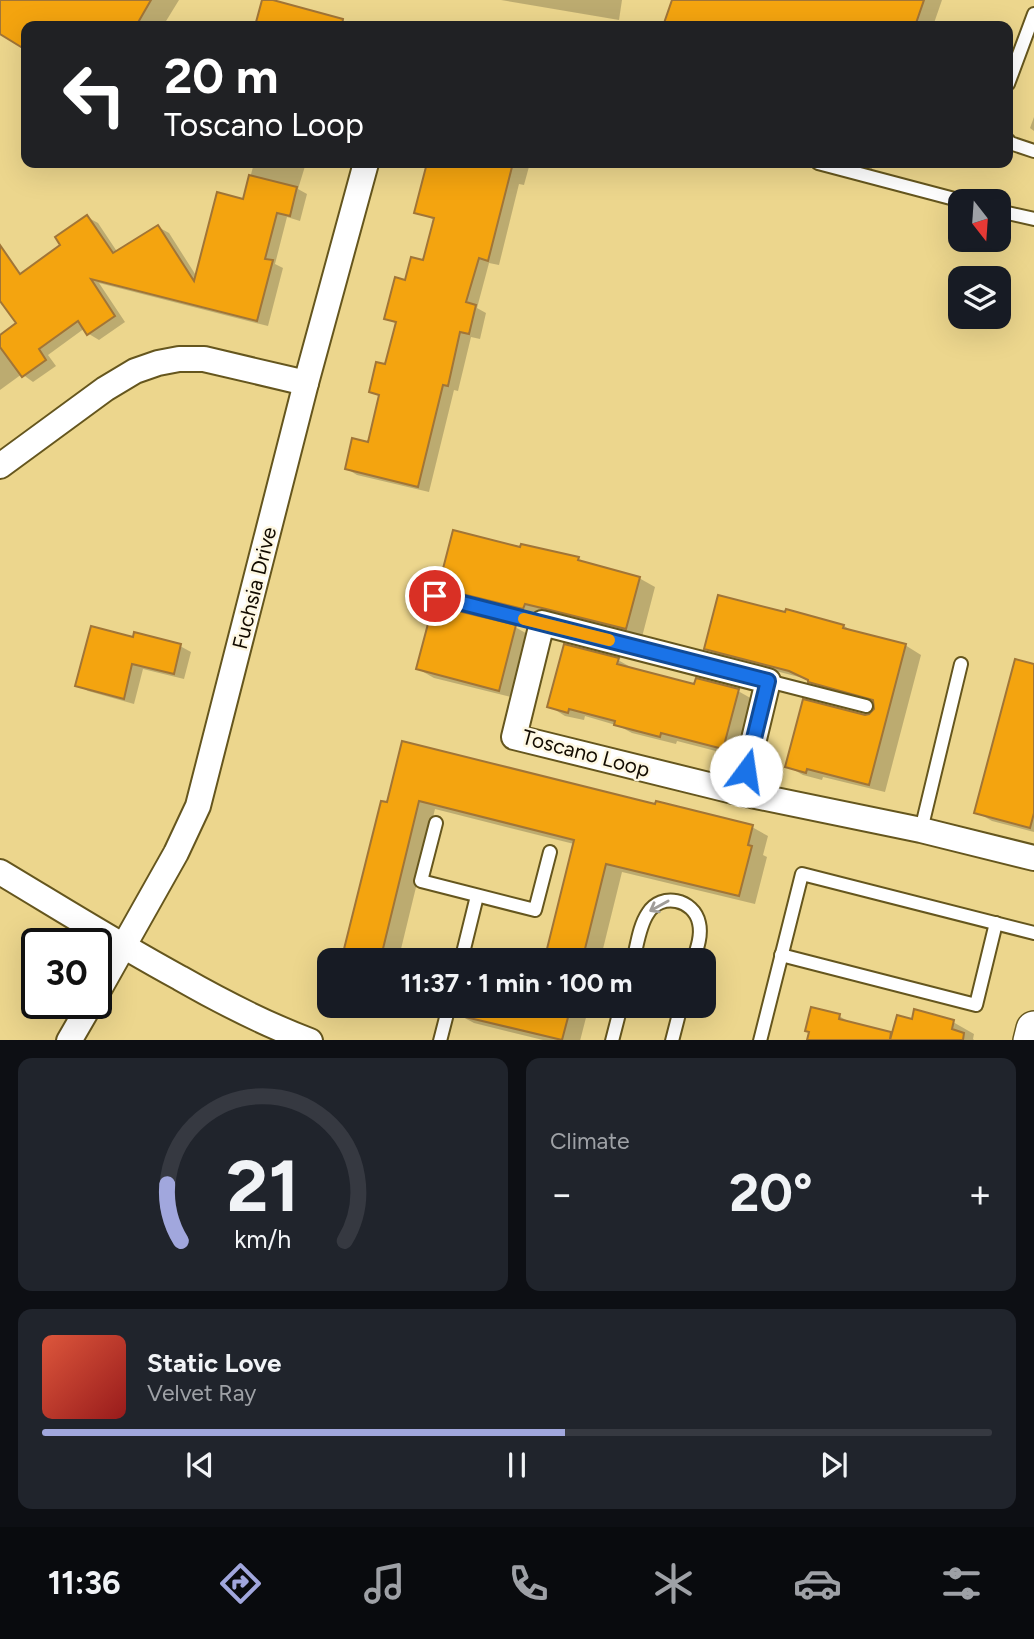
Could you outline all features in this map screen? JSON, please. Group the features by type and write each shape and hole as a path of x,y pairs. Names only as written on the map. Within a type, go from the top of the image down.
{"street":[{"name":"Fuchsia Drive","path":"112,967 182,842 198,806 306,383 365,168"},
{"path":"0,466 105,389 135,371 158,363 179,359 204,359 306,383"},
{"path":"542,624 768,681 741,793"},
{"name":"Toscano Loop","path":"542,624 514,737 741,793 920,830 1034,858"},
{"path":"0,872 123,947 259,1020 308,1040"},
{"path":"69,1040 81,1019"}],"lane":[{"path":"1013,71 1034,14"},
{"path":"1013,144 1034,151"},
{"path":"837,168 948,197"},
{"path":"1012,214 1034,219"},
{"path":"435,596 542,624"},
{"path":"920,830 961,664"},
{"path":"768,681 866,706"},
{"path":"436,823 421,881 477,896 535,910 550,852"},
{"path":"760,1040 802,874 1034,933"},
{"path":"464,948 477,896"},
{"path":"637,948 648,912 663,901 672,900 689,906 699,920 697,948"},
{"path":"781,955 976,1005 996,923"},
{"path":"440,1040 446,1018"},
{"path":"612,1040 618,1018"},
{"path":"672,1040 678,1018"}],"building":[{"path":"0,0 151,0 139,21 21,21 21,47 0,34"},
{"path":"262,0 273,0 343,19 343,21 256,21"},
{"path":"672,0 924,0 917,21 665,21"},
{"path":"426,168 512,168 488,261 479,258 466,302 476,305 469,334 460,332 448,386 443,385 418,487 345,469 352,438 368,442 379,395 369,392 376,362 385,364 396,322 384,319 395,277 405,280 411,257 423,260 434,218 414,213"},
{"path":"249,175 297,187 290,216 277,213 265,259 273,260 257,321 91,279 115,316 87,335 78,321 39,349 46,360 22,377 0,347 0,335 16,323 0,301 0,245 20,274 60,245 55,237 87,215 113,253 158,225 194,281 217,192 243,199"},
{"path":"453,530 520,547 521,544 579,557 578,560 640,577 626,629 525,604 523,609 438,588"},
{"path":"718,595 785,612 786,609 844,625 843,628 906,644 869,785 807,769 806,773 785,767 803,699 865,715 874,709 873,700 808,682 789,671 704,649"},
{"path":"433,605 516,625 499,691 416,669"},
{"path":"91,626 133,637 134,632 181,644 174,674 132,664 124,699 75,686"},
{"path":"564,644 619,658 617,664 694,684 696,678 739,689 723,749 661,733 660,737 569,709 568,713 547,707"},
{"path":"1015,659 1034,664 1034,813 1030,828 974,813"},
{"path":"402,741 655,804 656,801 753,825 748,845 752,846 739,896 606,864 585,948 547,948 574,840 419,801 383,948 344,948 381,801 387,802"},
{"path":"811,1007 840,1014 839,1019 891,1032 890,1040 807,1040 809,1032 805,1031"},
{"path":"914,1009 954,1020 952,1029 964,1033 963,1040 890,1040 897,1015 912,1019"},
{"path":"470,1018 568,1018 562,1040"}],"slow traffic":[{"path":"524,619 609,640"}],"route":[{"path":"435,596 768,681 746,771"}]}
